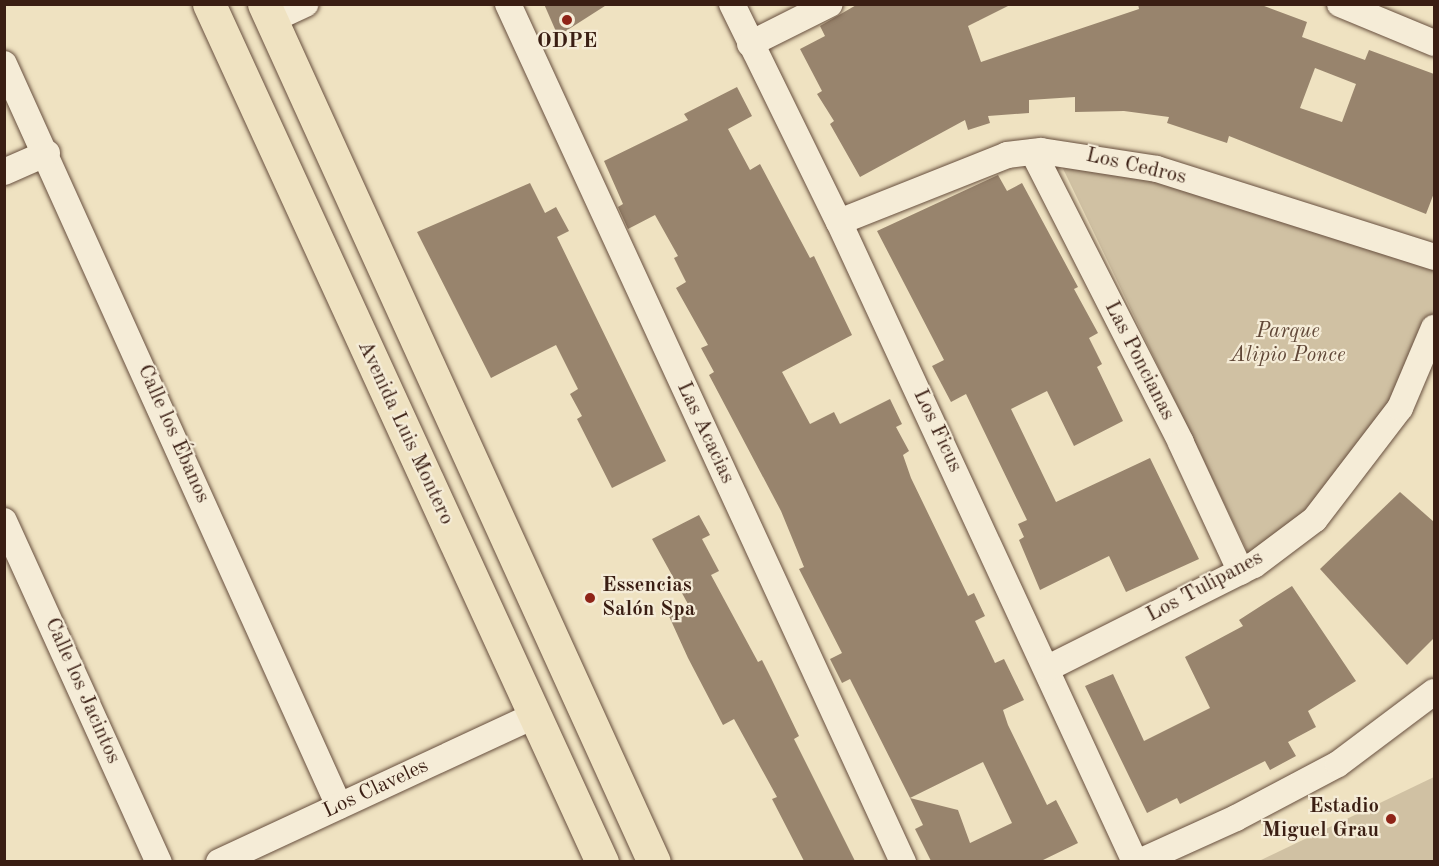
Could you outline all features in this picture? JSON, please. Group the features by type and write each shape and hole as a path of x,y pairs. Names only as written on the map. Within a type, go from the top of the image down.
{"main road":[{"name":"Avenida Luis Montero","path":"209,4 602,861"},
{"path":"267,12 654,861"}],"street":[{"path":"267,12 306,4"},
{"name":"Las Acacias","path":"508,4 903,861"},
{"name":"Los Ficus","path":"732,4 839,222 1137,861"},
{"path":"750,44 830,4"},
{"path":"1340,4 1434,43"},
{"name":"Calle los Ébanos","path":"4,63 47,153 339,806"},
{"name":"Los Cedros","path":"839,222 1007,155 1033,152 1090,155 1157,169 1434,257"},
{"name":"Las Poncianas","path":"1033,152 1181,443 1241,572"},
{"path":"4,172 47,153"},
{"name":"Los Tulipanes","path":"1048,668 1241,572 1315,519 1361,464 1400,408 1434,328"},
{"name":"Calle los Jacintos","path":"4,521 159,861"},
{"path":"1137,861 1236,818 1338,764 1434,692"},
{"name":"Los Claveles","path":"219,861 534,716"}],"green space":[{"name":"Parque Alipio Ponce","path":"1055,152 1434,257 1434,328 1361,464 1254,565"},
{"name":"Estadio Miguel Grau","path":"1434,777 1434,861 1259,861"}],"building":[{"name":"ODPE","path":"544,4 608,4 558,36"},
{"path":"858,4 1012,4 968,26 981,62 1139,9 1138,4 1259,4 1307,22 1302,37 1365,60 1369,50 1434,74 1434,193 1426,214 1229,136 1227,143 1167,123 1169,117 1124,111 1075,112 1075,97 1029,100 1029,113 988,116 990,123 968,130 965,120 860,177 830,124 834,121 817,94 822,91 800,49 825,36 820,26","holes":["1315,68 1356,84 1342,122 1300,108"]},
{"path":"737,87 752,116 728,129 750,170 760,164 810,258 814,256 852,335 782,372 810,424 834,412 840,424 890,399 902,424 896,427 909,451 903,455 911,478 968,596 974,593 985,616 975,621 995,663 1004,659 1024,700 1003,710 1008,725 1047,805 1056,800 1078,843 1041,861 931,861 915,829 923,825 910,798 850,679 842,683 830,659 842,653 799,569 804,567 781,511 709,375 714,372 701,348 708,345 676,288 686,282 674,258 678,256 655,215 628,229 618,207 623,204 604,161 688,120 684,114","holes":["983,762 1012,823 970,843 958,810 910,798"]},
{"path":"998,175 1007,191 1022,183 1078,287 1074,289 1098,333 1089,338 1102,364 1097,367 1123,421 1074,446 1047,391 1011,409 1056,502 1150,458 1199,559 1126,592 1109,556 1040,590 1019,540 1024,537 1018,524 1027,520 966,394 951,402 932,366 944,360 877,231"},
{"path":"530,183 545,213 556,207 569,231 557,237 666,461 612,488 577,419 582,416 570,394 578,389 556,345 491,378 417,232"},
{"path":"1400,492 1434,522 1434,638 1407,665 1320,569"},
{"path":"699,515 710,535 702,539 719,571 711,575 758,662 762,660 799,736 794,739 855,861 804,861 772,799 777,797 734,719 723,725 668,614 688,604 652,539"},
{"path":"1292,586 1356,681 1308,711 1316,727 1288,742 1296,756 1270,770 1265,761 1180,804 1177,798 1147,813 1085,686 1113,674 1144,741 1210,708 1185,657 1243,626 1239,620"}],"place":[{"name":"ODPE","path":"567,20"},
{"name":"Essencias Salón Spa","path":"590,598"},
{"name":"Estadio Miguel Grau","path":"1391,819"}]}
